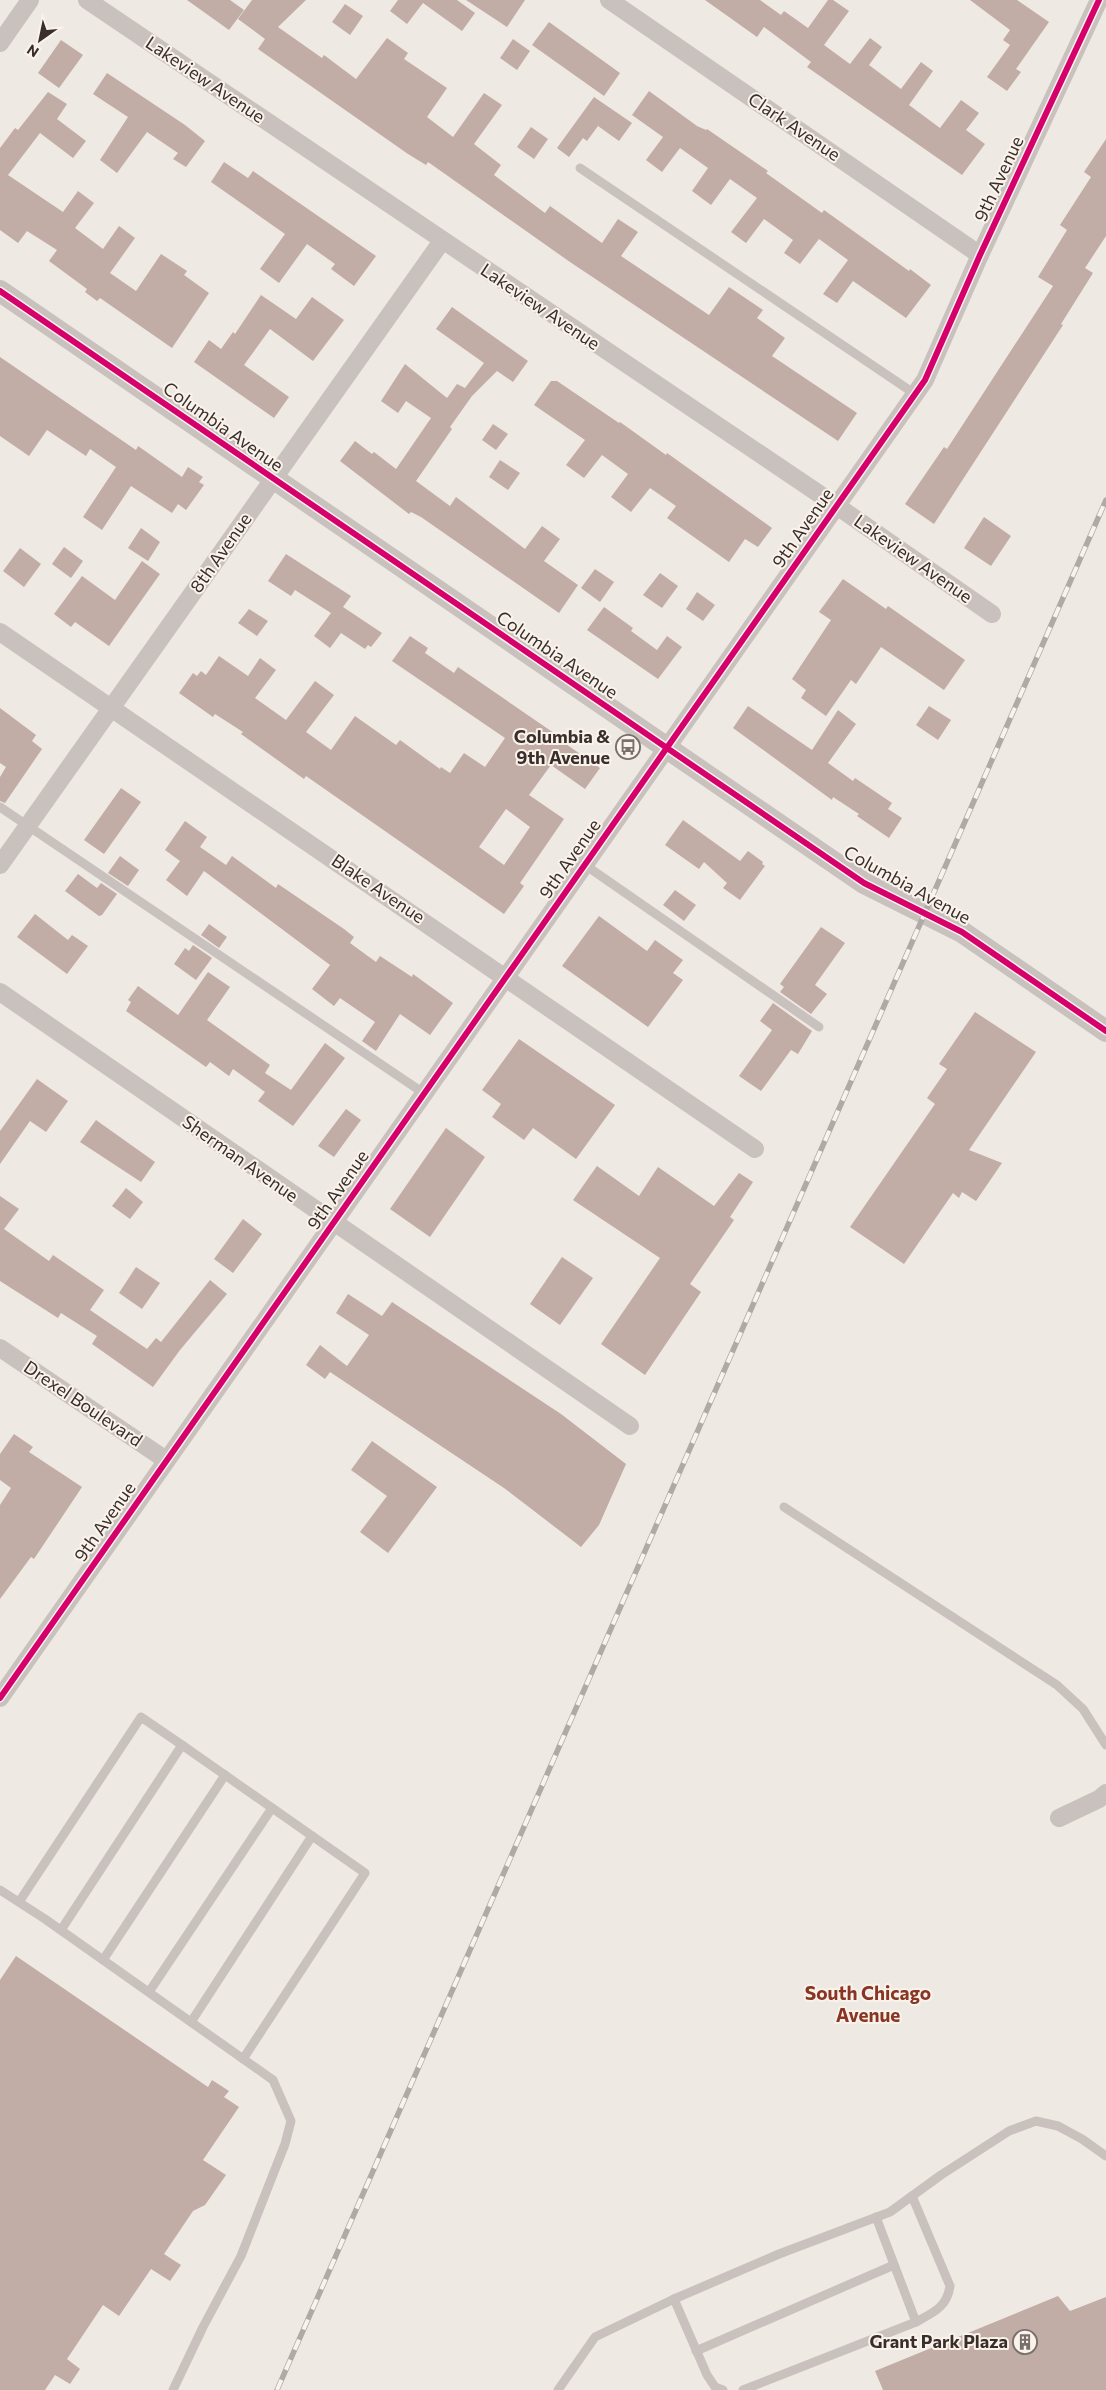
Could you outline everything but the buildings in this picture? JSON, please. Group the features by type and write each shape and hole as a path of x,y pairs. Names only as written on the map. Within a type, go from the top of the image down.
{"street":[{"path":"0,43 30,0"},
{"name":"Lakeview Avenue","path":"87,0 837,506 992,614"},
{"name":"Clark Avenue","path":"609,0 980,255"},
{"name":"9th Avenue","path":"0,1698 333,1222 425,1094 665,747 925,380 980,255 1099,0"},
{"name":"8th Avenue","path":"0,865 442,241"},
{"name":"Columbia Avenue","path":"0,290 864,883 962,932 1106,1031"},
{"name":"Blake Avenue","path":"0,632 755,1149"},
{"name":"Sherman Avenue","path":"0,992 630,1426"},
{"name":"Drexel Boulevard","path":"0,1348 166,1460"},
{"path":"1059,1818 1099,1799 1106,1793"}],"lane":[{"path":"580,168 915,394"},
{"path":"0,807 425,1094"},
{"path":"585,865 819,1027"},
{"path":"784,1507 1057,1685 1083,1709 1106,1745"},
{"path":"20,1902 141,1717 365,1873 243,2059"},
{"path":"61,1930 182,1745"},
{"path":"103,1960 225,1775"},
{"path":"149,1992 272,1808"},
{"path":"191,2022 312,1836"},
{"path":"0,1890 61,1930 273,2080 291,2121 285,2144 241,2256 203,2327 174,2390"},
{"path":"558,2390 595,2337 674,2298 779,2254 890,2212 1008,2131 1036,2121 1058,2126 1106,2156"},
{"path":"744,2390 916,2322 937,2310 949,2299 950,2286 912,2196"},
{"path":"876,2217 916,2322"},
{"path":"696,2351 894,2265"},
{"path":"674,2298 707,2375 716,2387 723,2390"}],"railway":[{"path":"277,2390 1106,500"}],"cycle path":[{"path":"0,1698 925,380 980,255 1099,0"},
{"path":"0,291 864,883 962,932 1106,1031"}],"place":[{"name":"Columbia & 9th Avenue","path":"628,747"},
{"name":"Grant Park Plaza","path":"1025,2342"}],"district":[{"name":"South Chicago Avenue","path":"868,2004"}]}
